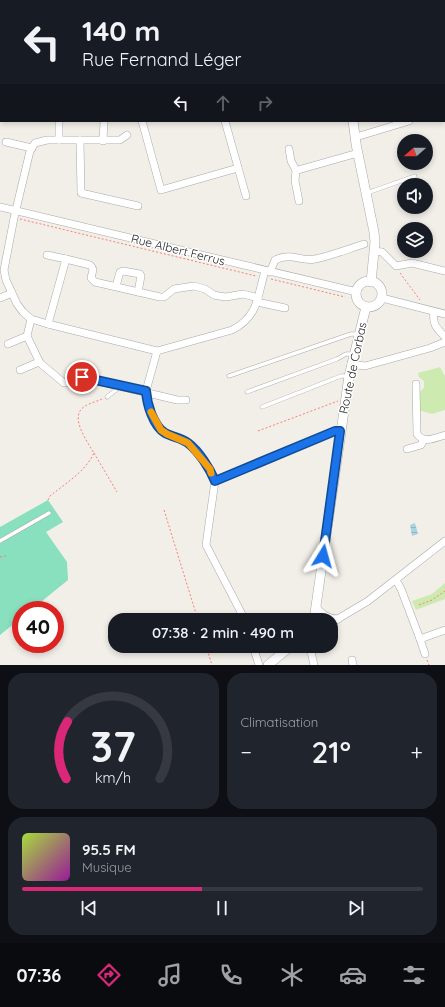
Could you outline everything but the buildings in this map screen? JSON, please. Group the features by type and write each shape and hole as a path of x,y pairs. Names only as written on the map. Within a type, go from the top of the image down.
{"street":[{"path":"58,140 59,122"},
{"path":"103,141 104,122"},
{"path":"142,122 161,190 238,168"},
{"path":"226,122 246,196"},
{"path":"353,122 374,232 371,282"},
{"path":"356,137 406,122"},
{"path":"126,135 120,140 46,140 35,143 32,148 4,252 4,270 12,293 17,304 31,319 157,351 238,327 250,317 255,310 267,271 274,260 284,256 314,260 364,244"},
{"path":"80,140 81,192 138,206"},
{"path":"6,142 32,148"},
{"path":"289,149 291,161 296,170 295,181 299,201"},
{"path":"296,170 358,153"},
{"name":"Rue Albert Ferrus","path":"0,207 357,292"},
{"path":"374,251 382,252 394,265 397,266 412,263 445,271"},
{"path":"48,255 90,265 93,271 91,278 93,280 138,292 164,297 174,289 194,286 205,289 218,296 226,297 243,294 257,300 285,308"},
{"path":"48,324 66,259"},
{"path":"116,286 120,272 140,274 141,276 138,292"},
{"path":"357,292 362,284 371,282 380,288 382,298 445,314"},
{"name":"Route de Corbas","path":"357,292 360,303 366,307 374,306 380,302 382,298"},
{"path":"0,298 12,293"},
{"name":"Route de Corbas","path":"315,613 348,376 366,307"},
{"path":"434,312 434,324 445,337"},
{"path":"31,319 27,336 39,362 64,382 82,377 146,391 178,400 186,400"},
{"path":"8,344 27,336"},
{"path":"351,364 365,366 434,347 445,342"},
{"path":"157,351 146,391 149,408 161,430 188,443 210,469 215,481 206,545 241,613"},
{"path":"20,370 39,362"},
{"path":"416,384 416,431 418,436 424,440"},
{"path":"215,481 335,431 340,431"},
{"path":"407,449 420,445 424,440 445,436"},
{"path":"338,619 396,580 445,541"},
{"path":"396,580 401,589 426,656"},
{"path":"316,607 323,613"},
{"path":"420,639 445,630"},
{"path":"255,653 259,665"},
{"path":"268,665 283,653"},
{"path":"311,653 314,665"}],"lane":[{"path":"367,193 415,176"},
{"path":"229,376 351,334 358,334"},
{"path":"247,392 337,359 346,354 353,354"},
{"path":"262,407 341,376 348,376"},
{"path":"107,397 116,390 119,385"},
{"path":"0,541 49,513"}],"path":[{"path":"397,266 401,275 420,299 420,308"},
{"path":"107,397 84,407 80,411 80,426 86,441 117,492"},
{"path":"258,431 338,401 345,400"},
{"path":"48,500 50,496 84,470 94,452"},
{"path":"164,510 196,613"},
{"path":"0,558 6,556"},
{"path":"419,605 432,600 445,591"},
{"path":"208,653 212,665"},
{"path":"426,656 429,665"}],"green space":[{"path":"440,367 445,376 445,410 432,414 418,410 418,398 421,390 424,388 424,381 419,377 418,373"},
{"path":"48,500 63,522 46,532 67,562 68,580 42,601 12,601 12,625 0,635 0,527"},
{"path":"445,583 445,599 416,610 412,601 432,594"}],"water":[{"path":"415,523 418,534 412,536 410,525"}],"slow traffic":[{"path":"151,412 161,430 164,433 188,443 210,469 211,473"}],"route":[{"path":"82,377 146,391 149,408 161,430 164,433 188,443 210,469 215,481 335,431 340,431 323,556"}]}
